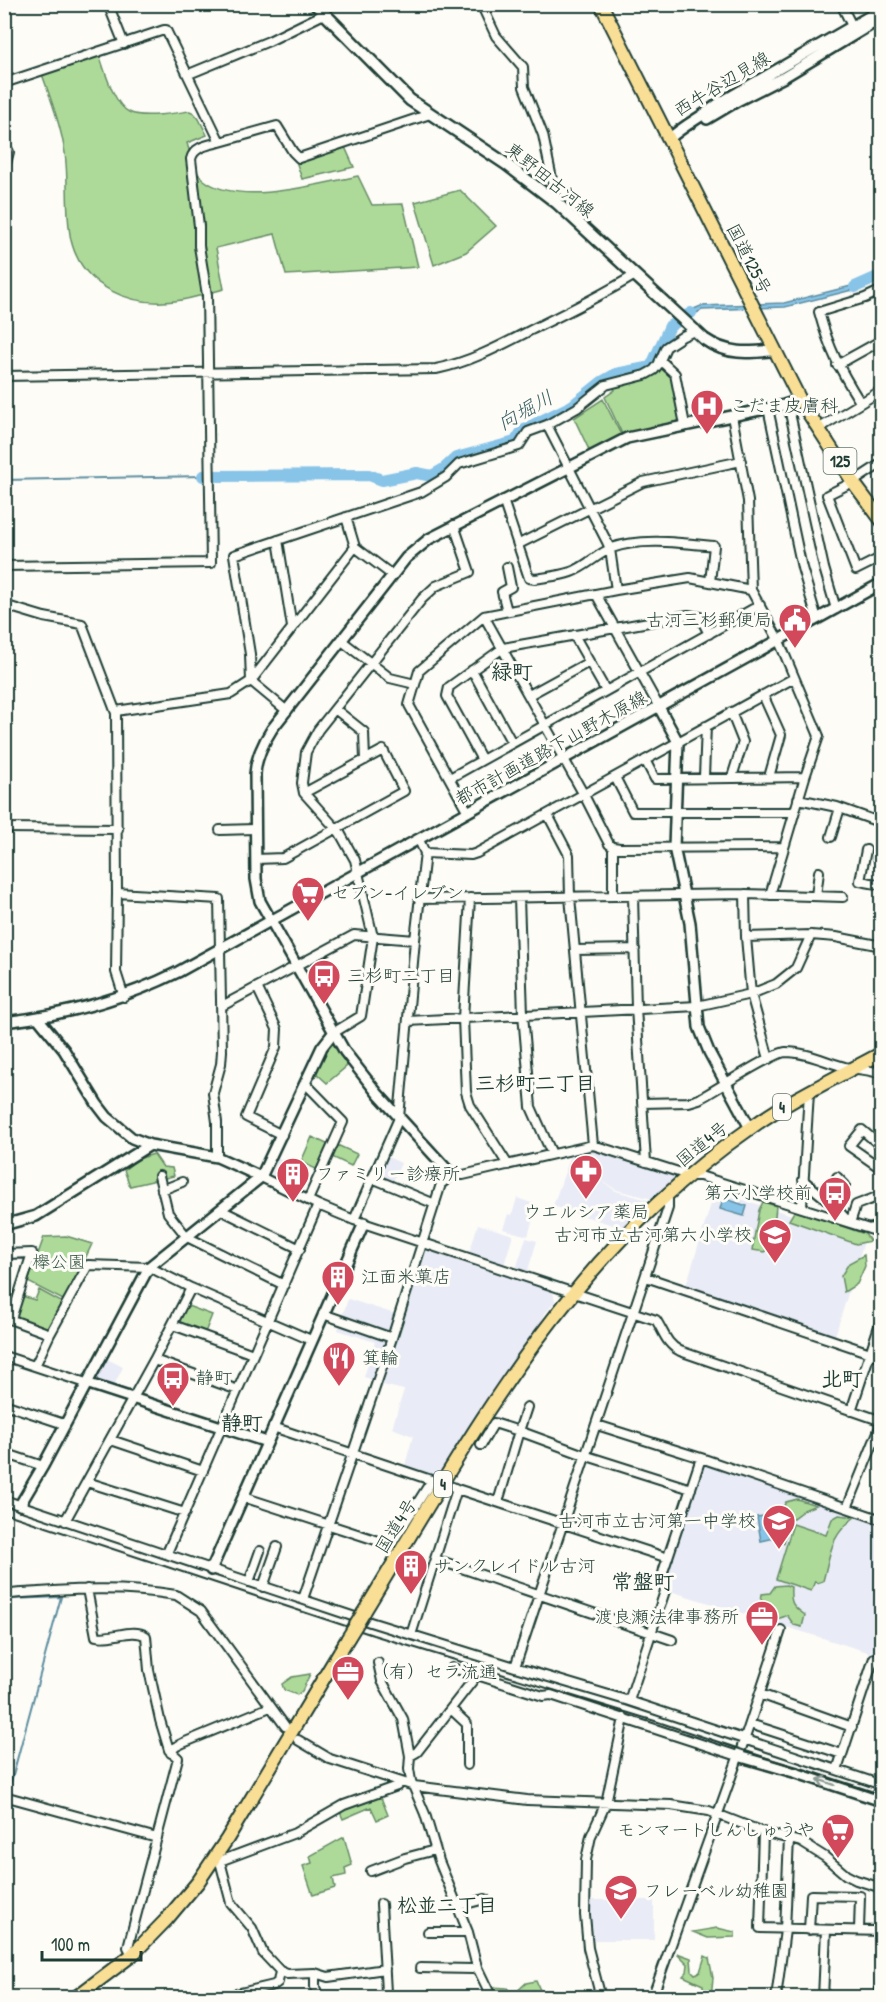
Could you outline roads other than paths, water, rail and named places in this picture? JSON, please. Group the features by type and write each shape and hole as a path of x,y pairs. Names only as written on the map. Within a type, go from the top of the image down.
{"highway":[{"name":"国道125号","path":"601,4 775,350 794,402 818,429 882,521"},
{"name":"国道4号","path":"75,1998 132,1955 178,1907 218,1859 348,1638 509,1379 574,1292 629,1232 691,1176 750,1128 809,1092 882,1053"}],"main road":[{"name":"東野田古河線","path":"315,4 396,88 430,114 506,164 557,203 710,343 724,350 744,353 775,350"}],"street":[{"path":"108,4 124,44"},
{"path":"481,4 496,36 523,67 524,87 543,135 557,203"},
{"path":"841,4 854,30"},
{"name":"西牛谷辺見線","path":"669,139 684,134 739,100 784,77 882,9"},
{"path":"189,74 275,39 324,14"},
{"name":"西牛谷辺見線","path":"854,30 882,18"},
{"path":"4,83 166,30 220,142"},
{"path":"4,566 211,563 207,295 192,154 196,150 220,142 277,126 299,158 430,114"},
{"path":"4,144 9,152 4,171"},
{"path":"4,376 436,369 474,357 520,336 609,291 635,275"},
{"path":"860,402 837,364 827,342 819,312 865,298 882,290"},
{"path":"287,711 251,681 250,654 234,555 421,492 446,477 459,464 519,446 528,432 547,425 577,408 606,385 645,375 654,370 669,344 694,328"},
{"path":"837,364 882,340"},
{"path":"660,360 675,374 686,425"},
{"path":"818,429 882,390"},
{"path":"452,1175 359,1072 333,1032 271,922 257,891 255,774 257,758 272,729 392,575 413,551 429,539 627,438 794,402 824,568 836,609"},
{"path":"768,408 802,568 817,619"},
{"path":"732,416 748,501 751,590 779,641 819,736 770,894"},
{"path":"547,425 610,549 616,590"},
{"path":"519,544 642,482 741,461"},
{"path":"882,463 853,482 827,495 856,570 882,557"},
{"path":"503,500 529,578 535,579 572,572 610,549 638,543 714,546 710,582"},
{"path":"346,517 355,547 392,575"},
{"path":"20,1505 149,1267 261,1177 322,1047 333,1032 361,1016 373,937 355,860 337,829 304,793 302,783 306,752 318,730 422,599 431,590 470,572 454,525"},
{"path":"278,540 292,627"},
{"path":"116,711 231,694 251,681 355,547"},
{"path":"507,567 511,587 502,592 507,611"},
{"path":"468,812 410,705 419,671 484,616 690,578 751,590"},
{"name":"都市計画道路下山野木原線","path":"4,1022 81,1009 124,997 152,985 236,942 882,583"},
{"path":"596,594 678,742 674,847 691,932 699,1027 725,1085 750,1128"},
{"path":"4,605 44,617 81,624 116,711 118,829 116,972 124,997"},
{"path":"450,778 760,605"},
{"path":"482,760 447,696 449,687 503,648 688,615 700,617 709,634"},
{"path":"484,616 609,844 613,847 784,847"},
{"path":"574,634 606,691"},
{"path":"342,640 390,678 415,684"},
{"path":"529,695 589,662"},
{"path":"472,670 513,743"},
{"path":"425,853 471,855 548,815 794,678"},
{"path":"763,695 781,735 769,777"},
{"path":"335,709 364,732 365,760"},
{"path":"731,712 743,742 732,777"},
{"path":"704,777 706,726"},
{"path":"256,859 283,858 404,791 383,750 304,793"},
{"path":"645,760 655,779 805,777"},
{"path":"615,777 633,812 794,812"},
{"path":"798,798 840,808 882,823"},
{"path":"831,837 840,808"},
{"path":"548,815 569,855 570,897 593,1145"},
{"path":"4,828 118,829"},
{"path":"220,830 255,829"},
{"path":"211,1570 322,1314 359,1222 372,1178 399,1118 425,853 419,840"},
{"path":"882,845 878,858 882,865"},
{"path":"613,847 613,896"},
{"path":"866,850 860,881 882,885"},
{"path":"816,896 819,872"},
{"path":"117,893 219,899 221,1064 213,1093 217,1122 217,1157"},
{"path":"419,899 745,894 843,897"},
{"path":"745,894 751,994 769,1059"},
{"path":"633,896 636,1008 646,1162"},
{"path":"470,898 463,1018 466,1092 470,1106 508,1165"},
{"path":"519,898 523,1014 531,1107 552,1154"},
{"path":"222,1006 354,935 415,940"},
{"path":"746,937 811,935 836,937 882,946"},
{"path":"408,1021 697,1006 751,994 776,984 796,968 811,935"},
{"path":"575,950 635,949"},
{"path":"257,987 277,1029 276,1047 246,1117 282,1135"},
{"path":"38,1018 64,1050 107,1117 132,1138 150,1145 217,1157 359,1222 656,1320 672,1347 680,1351 882,1421 848,1508"},
{"path":"642,1103 689,1102 699,1099 784,1052 854,1068 870,1069 882,1074"},
{"path":"306,1084 343,1122 308,1200"},
{"path":"802,1207 809,1092"},
{"path":"882,1147 862,1131 849,1146 882,1170"},
{"path":"4,1225 36,1216 150,1145"},
{"path":"303,1599 392,1338 441,1184 452,1175 463,1175 593,1145 882,1233"},
{"path":"159,1176 168,1213 187,1237 284,1285"},
{"path":"831,1203 845,1185 837,1177"},
{"path":"372,1178 435,1204"},
{"path":"803,1180 831,1203 850,1223"},
{"path":"162,1190 182,1182"},
{"path":"850,1223 856,1205 882,1195"},
{"path":"515,1668 646,1277 668,1208 668,1196"},
{"path":"167,1553 318,1205"},
{"path":"221,1210 300,1249"},
{"path":"869,1229 882,1225"},
{"path":"4,1254 32,1253 8,1318 50,1334"},
{"path":"35,1366 88,1265 149,1267 311,1340"},
{"path":"646,1277 869,1355 882,1357"},
{"path":"65,1521 192,1288"},
{"path":"322,1314 392,1338"},
{"path":"851,1411 882,1317"},
{"path":"173,1325 253,1354"},
{"path":"4,1356 267,1442"},
{"path":"154,1360 238,1390"},
{"path":"4,1404 64,1424"},
{"path":"498,1502 527,1407"},
{"path":"481,1445 494,1423 691,1489"},
{"path":"597,1425 882,1520"},
{"path":"243,1497 388,1544 392,1543 434,1481 273,1427"},
{"path":"111,1440 203,1471"},
{"path":"4,1453 43,1466"},
{"path":"629,1701 665,1591 662,1578 701,1458"},
{"path":"87,1482 184,1513"},
{"path":"411,1635 454,1488 668,1558"},
{"path":"4,1500 263,1587 515,1668 745,1738 882,1785"},
{"path":"263,1587 277,1547"},
{"path":"249,1582 260,1551"},
{"path":"435,1559 672,1640"},
{"path":"7,1594 130,1588 183,1597 201,1611 285,1726"},
{"path":"87,1589 96,1636 107,1637 137,1633 146,1636 152,1688 171,1753 178,1758 128,1947 132,1955"},
{"path":"652,1998 750,1724 781,1630"},
{"path":"837,1770 874,1659 882,1661"},
{"path":"378,1663 382,1681 403,1719 410,1756 410,1776 444,1877 468,1932 477,1967 492,1998"},
{"path":"452,1668 543,1696 551,1695 882,1801"},
{"path":"410,1756 417,1752 477,1675"},
{"path":"760,1694 852,1727"},
{"path":"171,1753 183,1743 270,1707"},
{"path":"451,1709 467,1724 467,1765"},
{"path":"601,1998 588,1948 585,1915 586,1860 591,1836 606,1803 624,1718"},
{"path":"750,1724 843,1754"},
{"path":"298,1740 330,1759 414,1786 527,1800 695,1807 763,1832 801,1842 846,1875 882,1888"},
{"path":"385,1969 328,1977 315,1973 287,1974 280,1971 263,1953 252,1928 231,1903 218,1859 296,1833 344,1805 400,1783"},
{"path":"4,1796 157,1838"},
{"path":"763,1832 760,1928 881,1931 880,1998"},
{"path":"776,1998 784,1930 789,1838"},
{"path":"370,1871 435,1850"},
{"path":"809,1930 811,1895 860,1896 859,1930"},
{"path":"458,1906 485,1899"},
{"path":"381,1904 386,1992"},
{"path":"823,1998 826,1930"},
{"path":"428,1932 468,1932"},
{"path":"420,1968 473,1969 477,1967"},
{"path":"219,1998 274,1986 278,1983 280,1971"},
{"path":"315,1973 315,1987 319,1998"}],"water":[{"path":"869,279 871,284 785,307 702,310 680,322 677,318 701,306 784,303 851,286"},
{"path":"723,1198 747,1206 744,1216 720,1209"},
{"path":"771,1515 775,1538 761,1541 757,1517"}],"waterway":[{"name":"向堀川","path":"855,287 882,275"},
{"name":"向堀川","path":"203,476 369,475 382,480 417,473 432,476 456,458 515,442 523,430 572,406 616,374 651,367 670,326 691,313"},
{"name":"向堀川","path":"4,480 203,476"},
{"path":"4,1808 61,1597 11,1599"}],"railway":[{"path":"4,1513 373,1635 655,1721 882,1796"}],"place":[{"name":"こだま皮膚科","path":"707,435"},
{"name":"古河三杉郵便局","path":"795,649"},
{"name":"セブン-イレブン","path":"308,922"},
{"name":"三杉町二丁目","path":"324,1005"},
{"name":"ウエルシア薬局","path":"586,1200"},
{"name":"ファミリー診療所","path":"293,1203"},
{"name":"第六小学校前","path":"835,1222"},
{"name":"古河市立古河第六小学校","path":"775,1264"},
{"name":"江面米菓店","path":"338,1306"},
{"name":"箕輪","path":"339,1387"},
{"name":"静町","path":"173,1407"},
{"name":"古河市立古河第一中学校","path":"779,1550"},
{"name":"サンクレイドル古河","path":"411,1595"},
{"name":"渡良瀬法律事務所","path":"762,1646"},
{"name":"（有）セラ流通","path":"348,1701"},
{"name":"モンマートしんしゅうや","path":"838,1859"},
{"name":"フレーベル幼稚園","path":"621,1920"}],"district":[{"name":"緑町","path":"512,672"},
{"name":"三杉町二丁目","path":"535,1083"},
{"name":"北町","path":"842,1379"},
{"name":"静町","path":"242,1423"},
{"name":"常盤町","path":"643,1582"},
{"name":"松並二丁目","path":"447,1905"}],"park label":[{"name":"欅公園","path":"59,1262"}]}
